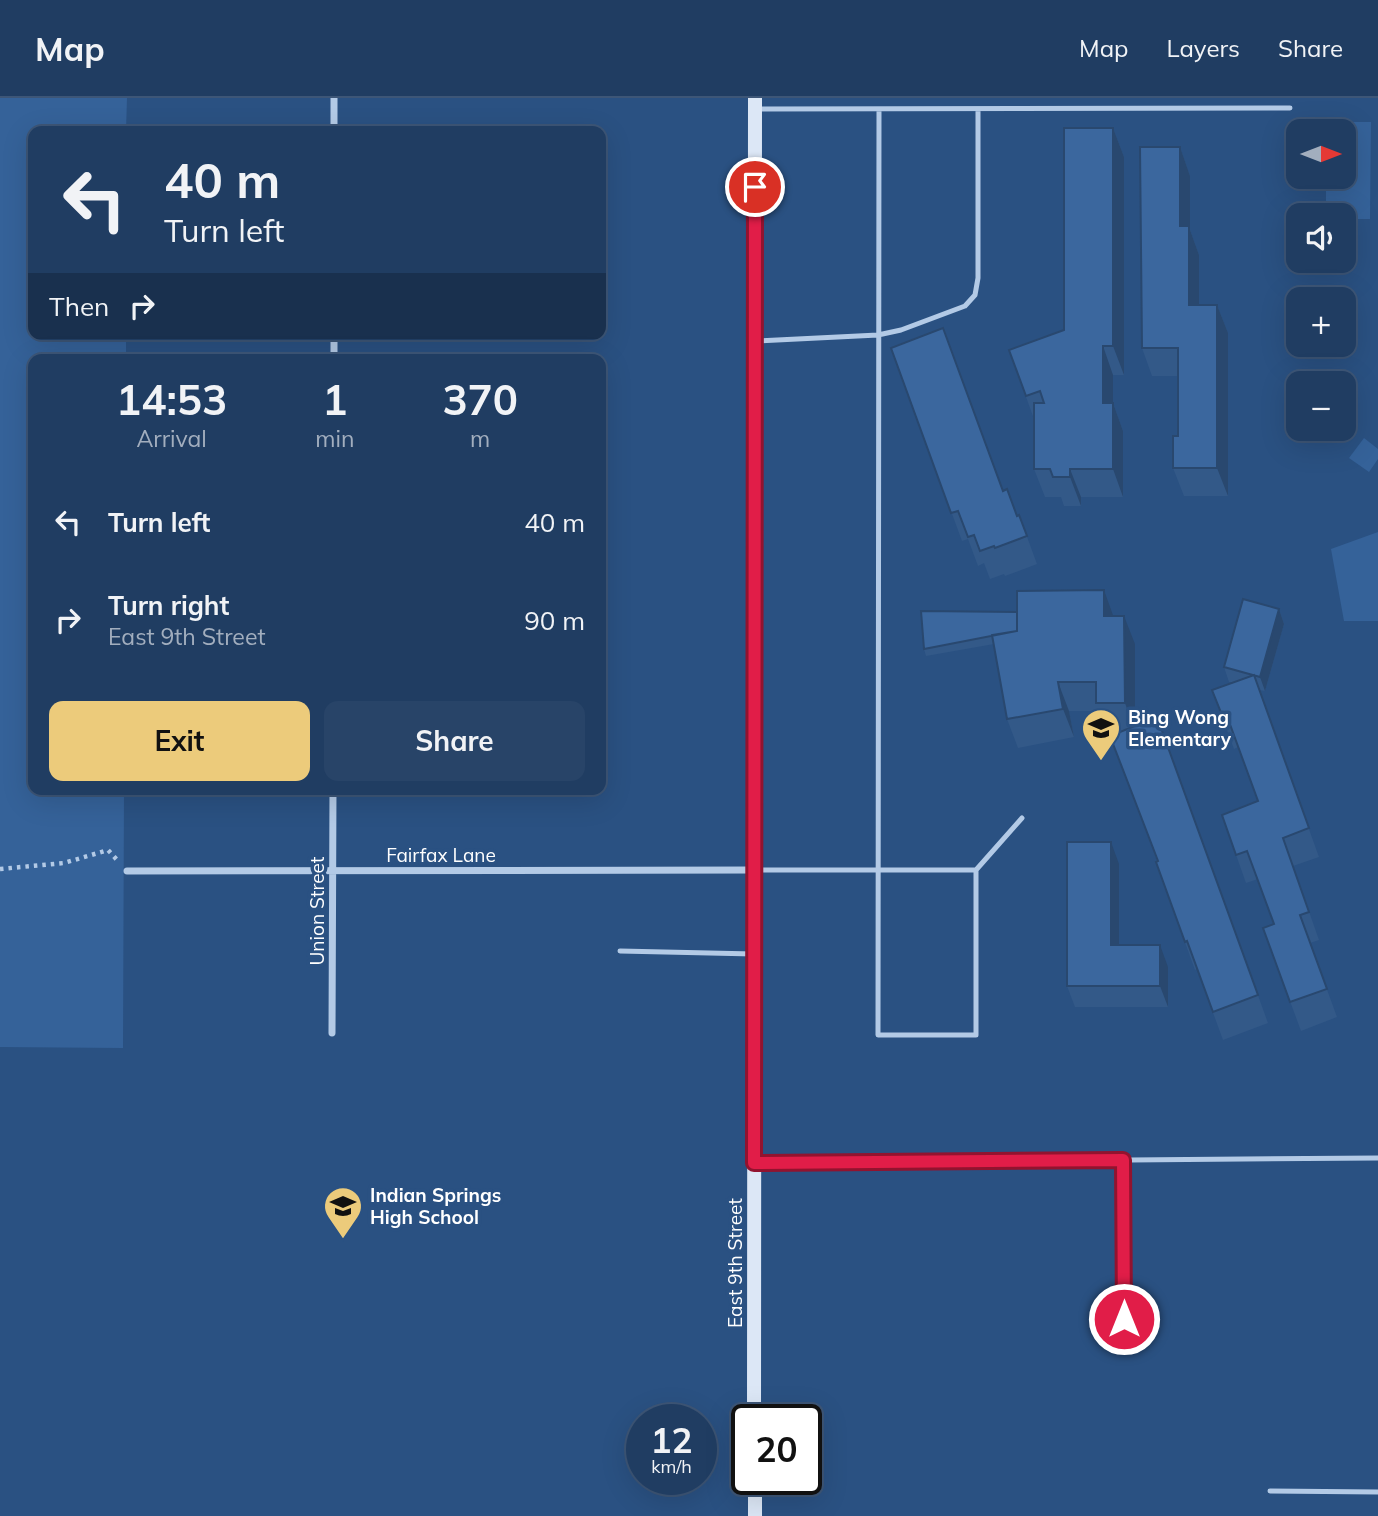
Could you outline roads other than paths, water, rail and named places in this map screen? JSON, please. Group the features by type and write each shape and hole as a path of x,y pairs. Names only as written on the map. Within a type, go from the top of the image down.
{"street":[{"path":"334,98 334,126"},
{"name":"East 9th Street","path":"754,1404 755,104"},
{"name":"Union Street","path":"332,1033 333,795"},
{"name":"Fairfax Lane","path":"127,871 754,870"},
{"path":"755,1495 755,1516"}],"lane":[{"path":"755,104 879,110 1290,108"},
{"path":"879,110 878,1035 976,1035 976,870 1022,818"},
{"path":"754,341 878,335 901,330 972,301 978,278 978,110"},
{"path":"754,870 976,870"},
{"path":"620,951 754,954"},
{"path":"754,1163 1378,1158"},
{"path":"1123,1160 1124,1345"},
{"path":"1270,1491 1378,1492"}],"place":[{"name":"Bing Wong Elementary","path":"1101,762"},
{"name":"Indian Springs High School","path":"343,1240"}]}
